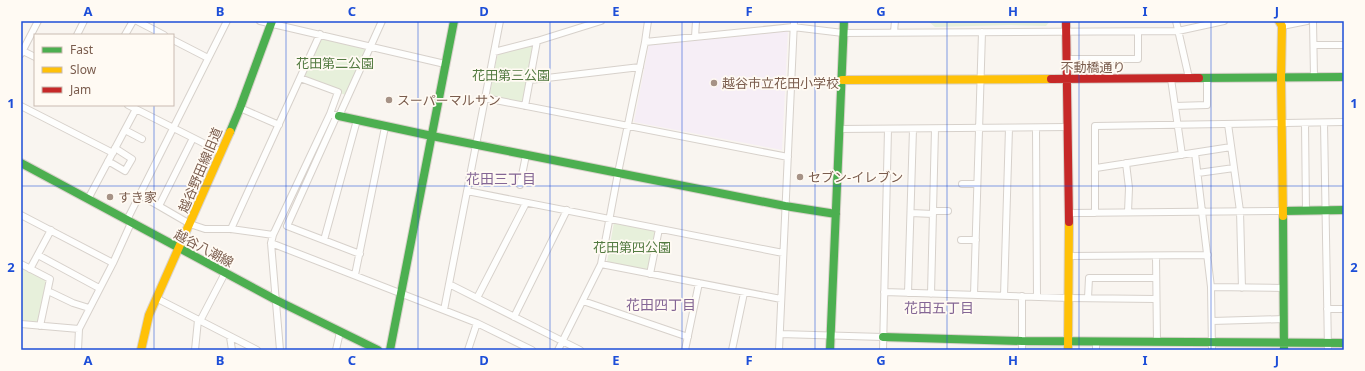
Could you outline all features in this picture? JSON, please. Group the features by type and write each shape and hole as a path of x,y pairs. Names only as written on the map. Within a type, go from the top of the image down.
{"street":[{"path":"34,57 22,52 38,21"},
{"path":"78,34 84,21"},
{"path":"126,34 133,21"},
{"path":"137,21 162,34"},
{"path":"78,350 79,329 112,263 140,195 227,21"},
{"path":"260,21 272,22 446,64"},
{"path":"280,350 271,243 273,235 382,21"},
{"path":"390,350 454,21"},
{"path":"444,310 500,21"},
{"path":"494,52 537,41 601,21"},
{"path":"558,350 602,264 618,173 648,21"},
{"path":"695,37 696,21"},
{"path":"830,350 844,21"},
{"path":"894,32 895,21"},
{"path":"1066,21 1069,256 1068,350"},
{"path":"1176,21 1189,78"},
{"path":"645,42 793,24 843,33 1178,32 1223,21"},
{"path":"1284,347 1281,24 1307,21"},
{"path":"1313,21 1314,77"},
{"name":"越谷野田線旧道","path":"141,350 149,315 240,108 272,22"},
{"path":"779,350 793,24"},
{"path":"974,295 982,32"},
{"path":"1067,59 1138,59 1138,32"},
{"path":"231,229 320,34"},
{"path":"174,41 208,58"},
{"path":"526,106 537,41"},
{"path":"1314,45 1344,45"},
{"path":"530,80 640,67"},
{"name":"不動橋通り","path":"842,80 1344,77"},
{"path":"300,78 338,92 335,115 287,226 360,254"},
{"path":"1171,78 1182,155"},
{"path":"1175,106 1207,105 1207,78"},
{"path":"485,98 788,158"},
{"path":"21,106 132,159 125,171 108,162"},
{"path":"130,106 221,152"},
{"path":"240,108 279,125"},
{"path":"88,199 136,109"},
{"path":"335,115 476,145 785,206 836,214"},
{"path":"324,240 357,120"},
{"path":"1095,212 1095,126 1344,122"},
{"path":"1305,123 1306,211"},
{"path":"1324,123 1328,347"},
{"path":"1228,124 1240,211 1242,288"},
{"path":"355,275 385,126"},
{"path":"839,129 1068,127"},
{"path":"931,294 935,128"},
{"path":"1004,296 1008,128"},
{"path":"1036,128 1037,297"},
{"path":"883,350 888,129"},
{"path":"908,293 913,129"},
{"path":"125,130 142,139"},
{"path":"159,206 192,138"},
{"path":"1096,168 1231,147"},
{"path":"1195,153 1211,287 1212,346"},
{"path":"520,185 526,154"},
{"name":"越谷八潮線","path":"21,163 276,300 378,350"},
{"path":"1126,163 1129,188 1128,212"},
{"path":"1198,173 1234,168"},
{"path":"962,184 977,184"},
{"path":"467,191 783,253"},
{"path":"140,195 190,224 205,229 231,229 273,235"},
{"path":"477,298 526,202"},
{"path":"514,317 567,210"},
{"path":"1068,213 1344,210"},
{"path":"911,214 948,211"},
{"path":"21,214 112,263"},
{"path":"650,274 660,229"},
{"path":"30,269 51,230"},
{"path":"961,240 976,240"},
{"path":"271,243 477,323 532,350"},
{"path":"38,255 100,288"},
{"path":"1069,256 1208,255"},
{"path":"1156,256 1157,342"},
{"path":"21,264 50,279 40,326"},
{"path":"602,264 781,300"},
{"path":"195,350 199,321 225,273"},
{"path":"1088,298 1089,278 1156,278"},
{"path":"685,350 699,283"},
{"path":"449,284 580,350"},
{"path":"1211,287 1284,288"},
{"path":"48,291 73,303 89,308"},
{"path":"732,350 744,292"},
{"path":"884,292 1069,298 1156,299"},
{"path":"1022,296 1022,350"},
{"path":"156,298 257,350"},
{"path":"583,300 688,337"},
{"path":"1327,309 1344,309"},
{"path":"1212,321 1284,319"},
{"path":"468,350 477,323"},
{"path":"21,324 79,329"},
{"path":"336,350 340,332"},
{"path":"780,334 1068,341 1096,346 1157,342 1212,346 1328,347 1344,343"},
{"path":"230,337 232,350"}],"shaded area":[{"name":"越谷市立花田小学校","path":"788,30 782,150 634,122 649,44"}],"green space":[{"path":"928,21 1050,21 1046,26 1011,25 935,27"},
{"name":"花田第二公園","path":"320,34 370,46 348,96 300,78"},
{"name":"花田第三公園","path":"531,45 533,47 523,100 520,102 492,97 490,93 497,57 499,54"},
{"name":"花田第四公園","path":"614,222 654,230 655,233 648,268 645,270 607,262"},
{"path":"21,267 45,280 46,282 38,321 36,322 21,322"},
{"path":"1027,344 1061,345 1064,347 1064,350 1024,350 1024,347"}],"traffic: fast":[{"path":"230,132 272,21"},
{"path":"390,350 454,21"},
{"path":"830,350 844,21"},
{"path":"1199,78 1344,77"},
{"path":"339,116 432,136 785,206 836,214"},
{"path":"21,163 276,300 378,350"},
{"path":"1283,211 1344,210"},
{"path":"1283,216 1284,350"},
{"path":"883,337 1022,341 1344,343"}],"traffic: slow":[{"path":"1279,21 1282,26 1281,77 1283,216"},
{"path":"842,80 1051,79"},
{"path":"141,350 149,315 230,132"},
{"path":"1068,350 1069,222"}],"traffic: jam":[{"path":"1066,21 1069,222"},
{"path":"1051,79 1199,78"}],"place":[{"name":"越谷市立花田小学校","path":"714,83"},
{"name":"スーパーマルサン","path":"389,100"},
{"name":"セブン-イレブン","path":"800,177"},
{"name":"すき家","path":"110,197"}],"district":[{"name":"花田三丁目","path":"501,178"},
{"name":"花田四丁目","path":"661,304"},
{"name":"花田五丁目","path":"939,307"}]}
